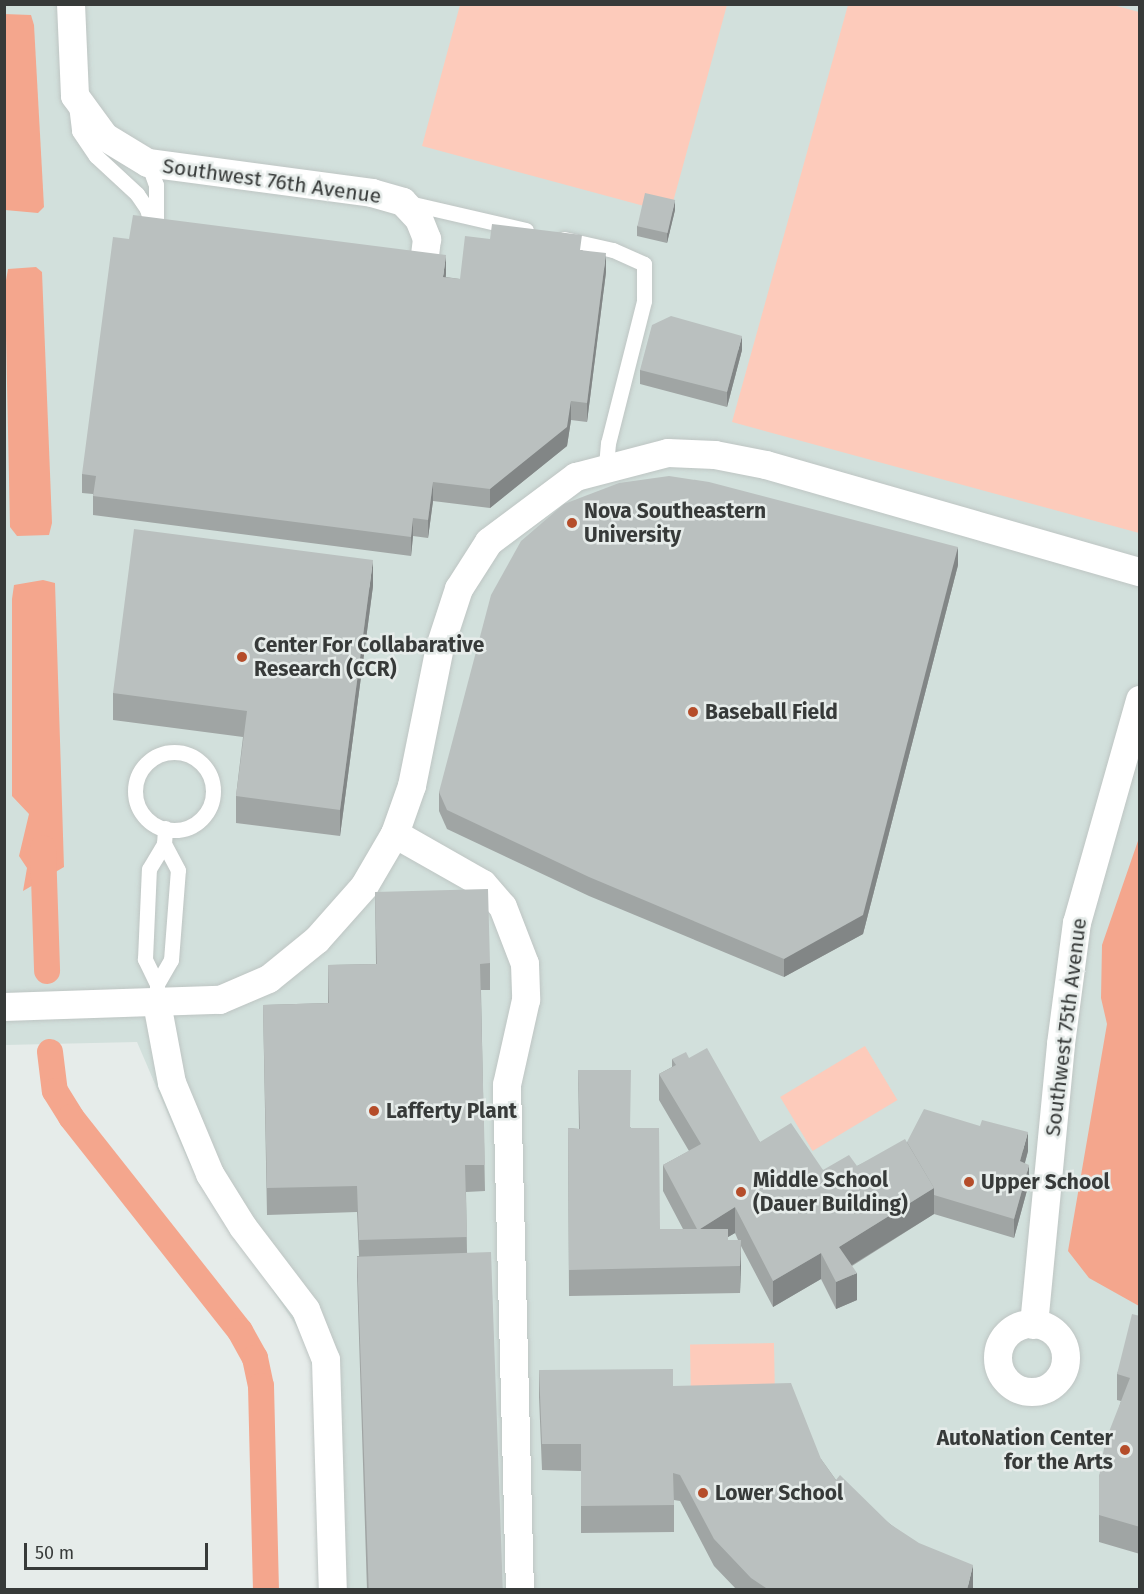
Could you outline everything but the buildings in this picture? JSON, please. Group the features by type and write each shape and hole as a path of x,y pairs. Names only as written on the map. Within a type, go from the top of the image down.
{"street":[{"path":"71,4 75,96"},
{"name":"Southwest 76th Avenue","path":"75,96 105,137 148,163 372,193 403,202 419,219 427,238 423,271"},
{"path":"4,1006 157,994 220,1000 269,979 317,940 364,887 395,834 412,786 440,647 459,589 489,542 576,477 606,466 668,453 736,459 1140,572"},
{"name":"Southwest 75th Avenue","path":"1034,1325 1061,1044 1077,923 1140,700"},
{"path":"395,834 483,884 503,907 525,964 526,1000 507,1084 520,1590"},
{"path":"157,994 172,1083 210,1174 243,1227 306,1310 326,1360 333,1590"}],"lane":[{"path":"75,96 80,131 96,156 137,194 147,209 155,236 156,184 148,163"},
{"path":"403,202 613,250 644,264 644,301 608,443 606,466"},
{"path":"157,994 145,959 149,869 165,836 197,823 212,802 208,773 196,759 184,753 171,753 153,759 140,774 136,786 141,811 165,836 178,870 171,960 157,994"},
{"path":"147,911 175,913"}],"shaded area":[{"name":"Nova Southeastern University","path":"4,5 1139,5 1139,1589 320,1589 315,1377 306,1341 189,1163 137,1042 5,1045"},
{"path":"460,5 727,5 670,213 422,146"},
{"path":"848,5 1113,5 1139,12 1139,533 732,422"},
{"path":"4,14 31,15 34,25 44,207 38,213 5,210"},
{"path":"36,267 42,272 52,523 49,535 17,536 10,527 5,286 8,269"},
{"path":"43,580 55,583 64,867 23,891 27,868 19,856 29,814 12,796 12,599 14,585"},
{"path":"1139,838 1139,1306 1089,1278 1068,1251 1107,1024 1101,998 1102,945"},
{"path":"865,1046 897,1100 813,1151 780,1097"},
{"path":"774,1343 775,1390 691,1391 690,1344"}],"waterway":[{"path":"43,848 47,971"},
{"path":"50,1052 55,1091 71,1117 240,1331 255,1358 261,1386 266,1590"}],"place":[{"name":"Nova Southeastern University","path":"572,523"},
{"name":"Center For Collabarative Research (CCR)","path":"242,657"},
{"name":"Baseball Field","path":"693,712"},
{"name":"Lafferty Plant","path":"374,1111"},
{"name":"Upper School","path":"969,1182"},
{"name":"Middle School (Dauer Building)","path":"741,1192"},
{"name":"AutoNation Center for the Arts","path":"1125,1450"},
{"name":"Lower School","path":"703,1493"}]}
